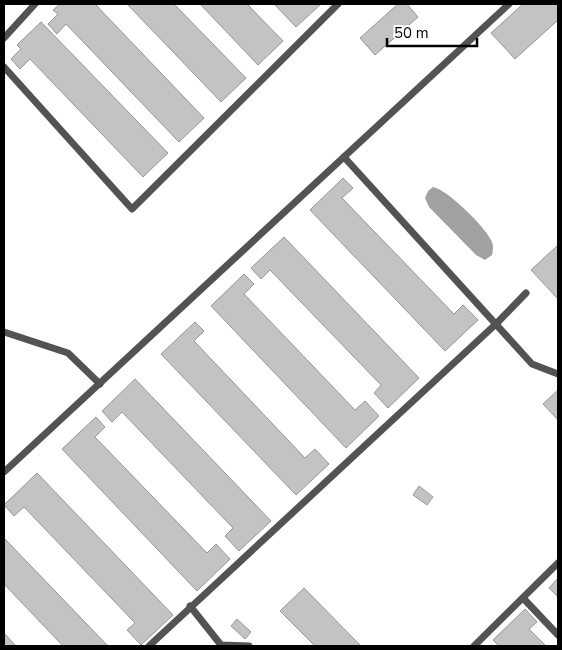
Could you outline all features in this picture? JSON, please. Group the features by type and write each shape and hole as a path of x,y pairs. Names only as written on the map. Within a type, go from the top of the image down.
{"lane":[{"path":"4,38 35,4"},
{"path":"4,67 132,209 338,4"},
{"path":"4,472 509,4"},
{"path":"344,157 532,364 558,374"},
{"path":"149,646 190,606 497,324 526,293"},
{"path":"4,332 68,352 100,384"},
{"path":"474,646 558,563"},
{"path":"523,598 558,635"},
{"path":"190,606 221,645 249,646"}],"shaded area":[{"path":"433,187 456,201 481,226 492,242 492,255 485,260 476,255 429,207 425,198 428,191"}],"building":[{"path":"60,4 95,4 204,118 179,142 66,24 57,34 48,24 58,14 53,10"},
{"path":"127,4 174,4 246,78 221,102"},
{"path":"200,4 247,4 283,41 258,65"},
{"path":"274,4 321,4 296,27"},
{"path":"398,4 407,4 418,17 375,55 360,38"},
{"path":"523,4 558,4 558,20 515,59 491,33"},
{"path":"41,22 168,153 143,177 30,59 20,69 11,59 21,49 17,45"},
{"path":"343,178 353,188 342,198 454,314 463,305 478,320 445,351 310,210"},
{"path":"284,237 419,378 388,408 374,393 381,385 270,270 261,279 251,268"},
{"path":"558,247 558,299 531,270"},
{"path":"244,274 254,284 244,294 355,410 365,401 379,416 346,448 211,306"},
{"path":"195,322 204,331 194,341 305,458 315,449 329,464 296,495 161,354"},
{"path":"135,379 271,521 239,551 225,536 233,528 122,412 112,422 102,411"},
{"path":"558,390 558,420 543,404"},
{"path":"96,417 105,427 95,437 207,553 216,544 230,559 197,591 62,449"},
{"path":"37,473 173,615 141,645 127,630 135,623 24,507 14,516 4,505"},
{"path":"419,486 433,497 427,505 413,495"},
{"path":"4,538 108,646 63,646 4,584"},
{"path":"558,578 558,597 549,588"},
{"path":"304,588 361,646 315,646 280,611"},
{"path":"525,609 537,622 529,629 546,646 499,646 493,640"},
{"path":"237,619 251,632 245,639 231,626"},
{"path":"4,633 16,646 4,646"}]}
